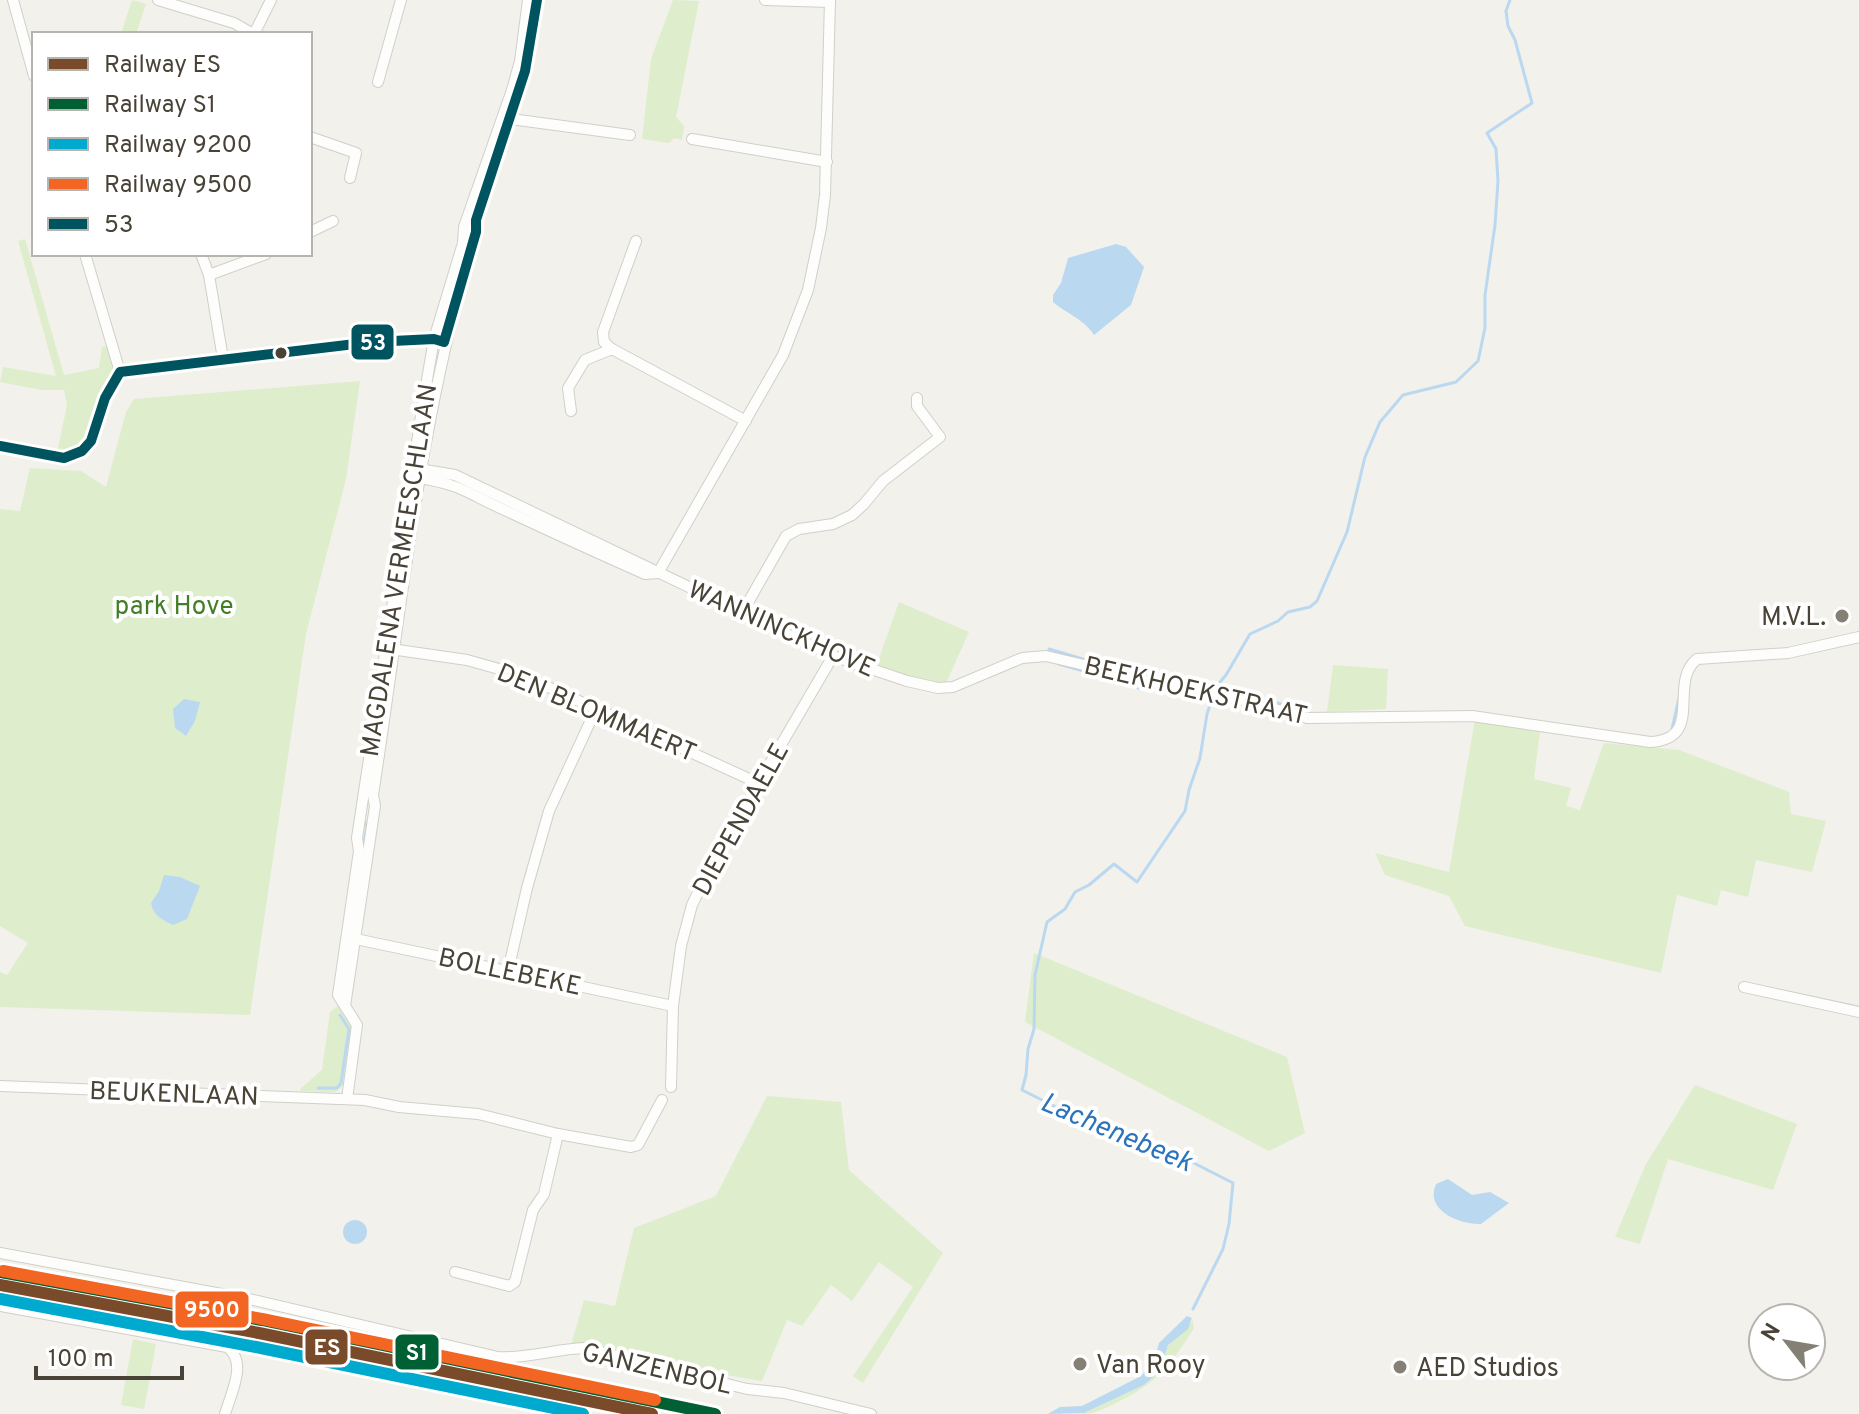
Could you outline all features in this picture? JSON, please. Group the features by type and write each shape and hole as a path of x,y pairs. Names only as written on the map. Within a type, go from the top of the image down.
{"street":[{"path":"13,0 32,69"},
{"path":"158,0 234,23 250,32"},
{"path":"254,32 271,0"},
{"path":"378,82 401,0"},
{"name":"MAGDALENA VERMEESCHLAAN","path":"505,118 520,61 528,0"},
{"name":"MAGDALENA VERMEESCHLAAN","path":"347,1099 357,1025 338,995 351,938 390,649 439,340 463,243 464,227 525,71 537,0"},
{"path":"658,573 783,355 808,290 821,228 827,162 830,1 765,0"},
{"path":"505,118 630,135"},
{"path":"312,138 356,153 350,178"},
{"path":"692,139 827,162"},
{"path":"312,231 333,221"},
{"path":"636,241 603,332 604,342 746,421"},
{"path":"0,446 64,458 82,451 91,441 105,398 120,372 86,256"},
{"path":"202,256 209,275 223,359"},
{"path":"209,275 261,256"},
{"path":"120,372 372,342 439,340"},
{"path":"571,411 568,388 585,360 612,349"},
{"path":"742,613 786,536 799,529 833,524 852,515 883,481 940,437 917,406 917,398"},
{"name":"WANNINCKHOVE","path":"417,473 455,475 855,665 926,686 953,687"},
{"name":"BEEKHOEKSTRAAT","path":"953,687 1022,658 1046,656 1121,678 1202,689 1307,718 1472,716 1662,742 1676,733 1680,725 1687,673 1690,664 1697,659 1788,653 1859,637"},
{"name":"DEN BLOMMAERT","path":"390,649 503,669 542,683 758,783"},
{"name":"DIEPENDAELE","path":"671,1087 673,1006 681,946 692,905 713,861 833,656"},
{"path":"508,971 549,811 596,709"},
{"name":"BOLLEBEKE","path":"351,938 673,1006"},
{"path":"1744,987 1859,1012"},
{"name":"BEUKENLAAN","path":"0,1086 347,1099 478,1114 558,1134 635,1147 643,1139 662,1100"},
{"path":"455,1272 509,1286 515,1282 533,1210 544,1194 558,1134"},
{"name":"GANZENBOL","path":"0,1253 249,1299 498,1357 519,1358 584,1348 747,1389 784,1393 871,1414"},
{"path":"0,1306 227,1347 237,1355 239,1364 225,1414"}],"green space":[{"path":"132,0 146,4 137,32 122,32"},
{"path":"673,0 699,1 676,117 684,126 682,140 674,138 669,143 642,139 651,59"},
{"path":"25,239 64,375 99,368 102,347 107,346 114,373 99,398 85,441 67,452 57,453 67,405 64,390 41,390 0,382 3,367 56,376 18,241"},
{"name":"park Hove","path":"360,381 346,479 306,634 250,1015 0,1007 0,972 7,975 28,943 0,926 0,509 20,511 30,468 81,471 106,487 126,412 134,399"},
{"path":"899,602 969,632 946,683 918,680 876,667"},
{"path":"1333,665 1388,669 1386,709 1327,712"},
{"path":"1475,719 1540,731 1534,779 1571,788 1566,806 1580,810 1604,743 1679,750 1789,792 1791,814 1826,821 1812,872 1756,860 1748,897 1721,890 1717,906 1677,895 1661,973 1465,926 1449,896 1385,875 1375,853 1449,872"},
{"path":"1034,953 1287,1057 1305,1133 1269,1151 1025,1022"},
{"path":"339,1005 352,1026 343,1086 335,1092 301,1091 322,1070 330,1012"},
{"path":"1695,1085 1797,1124 1773,1190 1668,1159 1640,1244 1615,1237 1646,1164"},
{"path":"767,1096 841,1102 849,1170 943,1253 863,1383 853,1376 913,1287 879,1262 852,1301 831,1285 802,1326 787,1320 762,1381 570,1349 584,1300 615,1306 634,1228 716,1196"},
{"path":"1192,1318 1194,1328 1178,1353 1153,1380 1132,1395 1096,1412 1082,1414 1144,1385 1160,1371 1168,1345 1192,1322"},
{"path":"133,1339 156,1344 144,1409 121,1405"}],"water":[{"path":"1116,244 1126,247 1144,267 1131,305 1094,335 1053,302 1053,295 1061,283 1068,258"},
{"path":"184,699 200,702 195,721 186,736 175,728 173,709"},
{"path":"164,875 180,877 200,886 187,919 173,925 156,914 151,903"},
{"path":"1448,1179 1472,1195 1490,1192 1509,1203 1481,1224 1454,1219 1435,1201 1436,1184"},
{"path":"355,1220 363,1224 367,1232 363,1240 355,1244 347,1240 343,1232 347,1224"},
{"path":"1187,1316 1192,1318 1188,1329 1168,1345 1160,1371 1144,1385 1084,1413 1048,1414 1060,1407 1082,1406 1141,1376 1154,1361 1159,1343"}],"waterway":[{"path":"1216,687 1250,634 1278,621 1288,612 1310,607 1317,601 1347,532 1365,457 1380,422 1403,395 1456,382 1478,361 1485,328 1485,295 1498,181 1496,149 1487,133 1532,103 1515,40 1508,26 1506,11 1510,0"},
{"path":"467,242 472,219"},
{"path":"1049,649 1140,676"},
{"path":"1059,664 1094,674 1105,681 1139,688"},
{"path":"1207,685 1297,708"},
{"name":"Lachenebeek","path":"1193,1309 1223,1249 1233,1183 1186,1159 1175,1158 1104,1131 1022,1090 1034,1029 1035,975 1047,922 1065,909 1075,892 1089,885 1114,864 1137,882 1185,811 1213,696"},
{"path":"1672,729 1679,698"},
{"path":"363,849 367,826 364,821"},
{"path":"318,1088 337,1088 341,1083 349,1029 340,1015"}],"rail line":[{"name":"9500","path":"3,1271 262,1319 655,1400"},
{"name":"S1","path":"0,1272 262,1320 715,1414"},
{"name":"ES","path":"0,1285 259,1333 652,1414"},
{"name":"9200","path":"0,1299 256,1347 583,1414"}],"transit line":[{"name":"53","path":"0,446 64,458 82,451 91,441 105,398 120,372 372,342 434,339 444,342 476,232 476,220 525,71 537,0"}],"place":[{"name":"M.V.L.","path":"1842,616"},
{"name":"Van Rooy","path":"1080,1364"},
{"name":"AED Studios","path":"1400,1367"}]}
